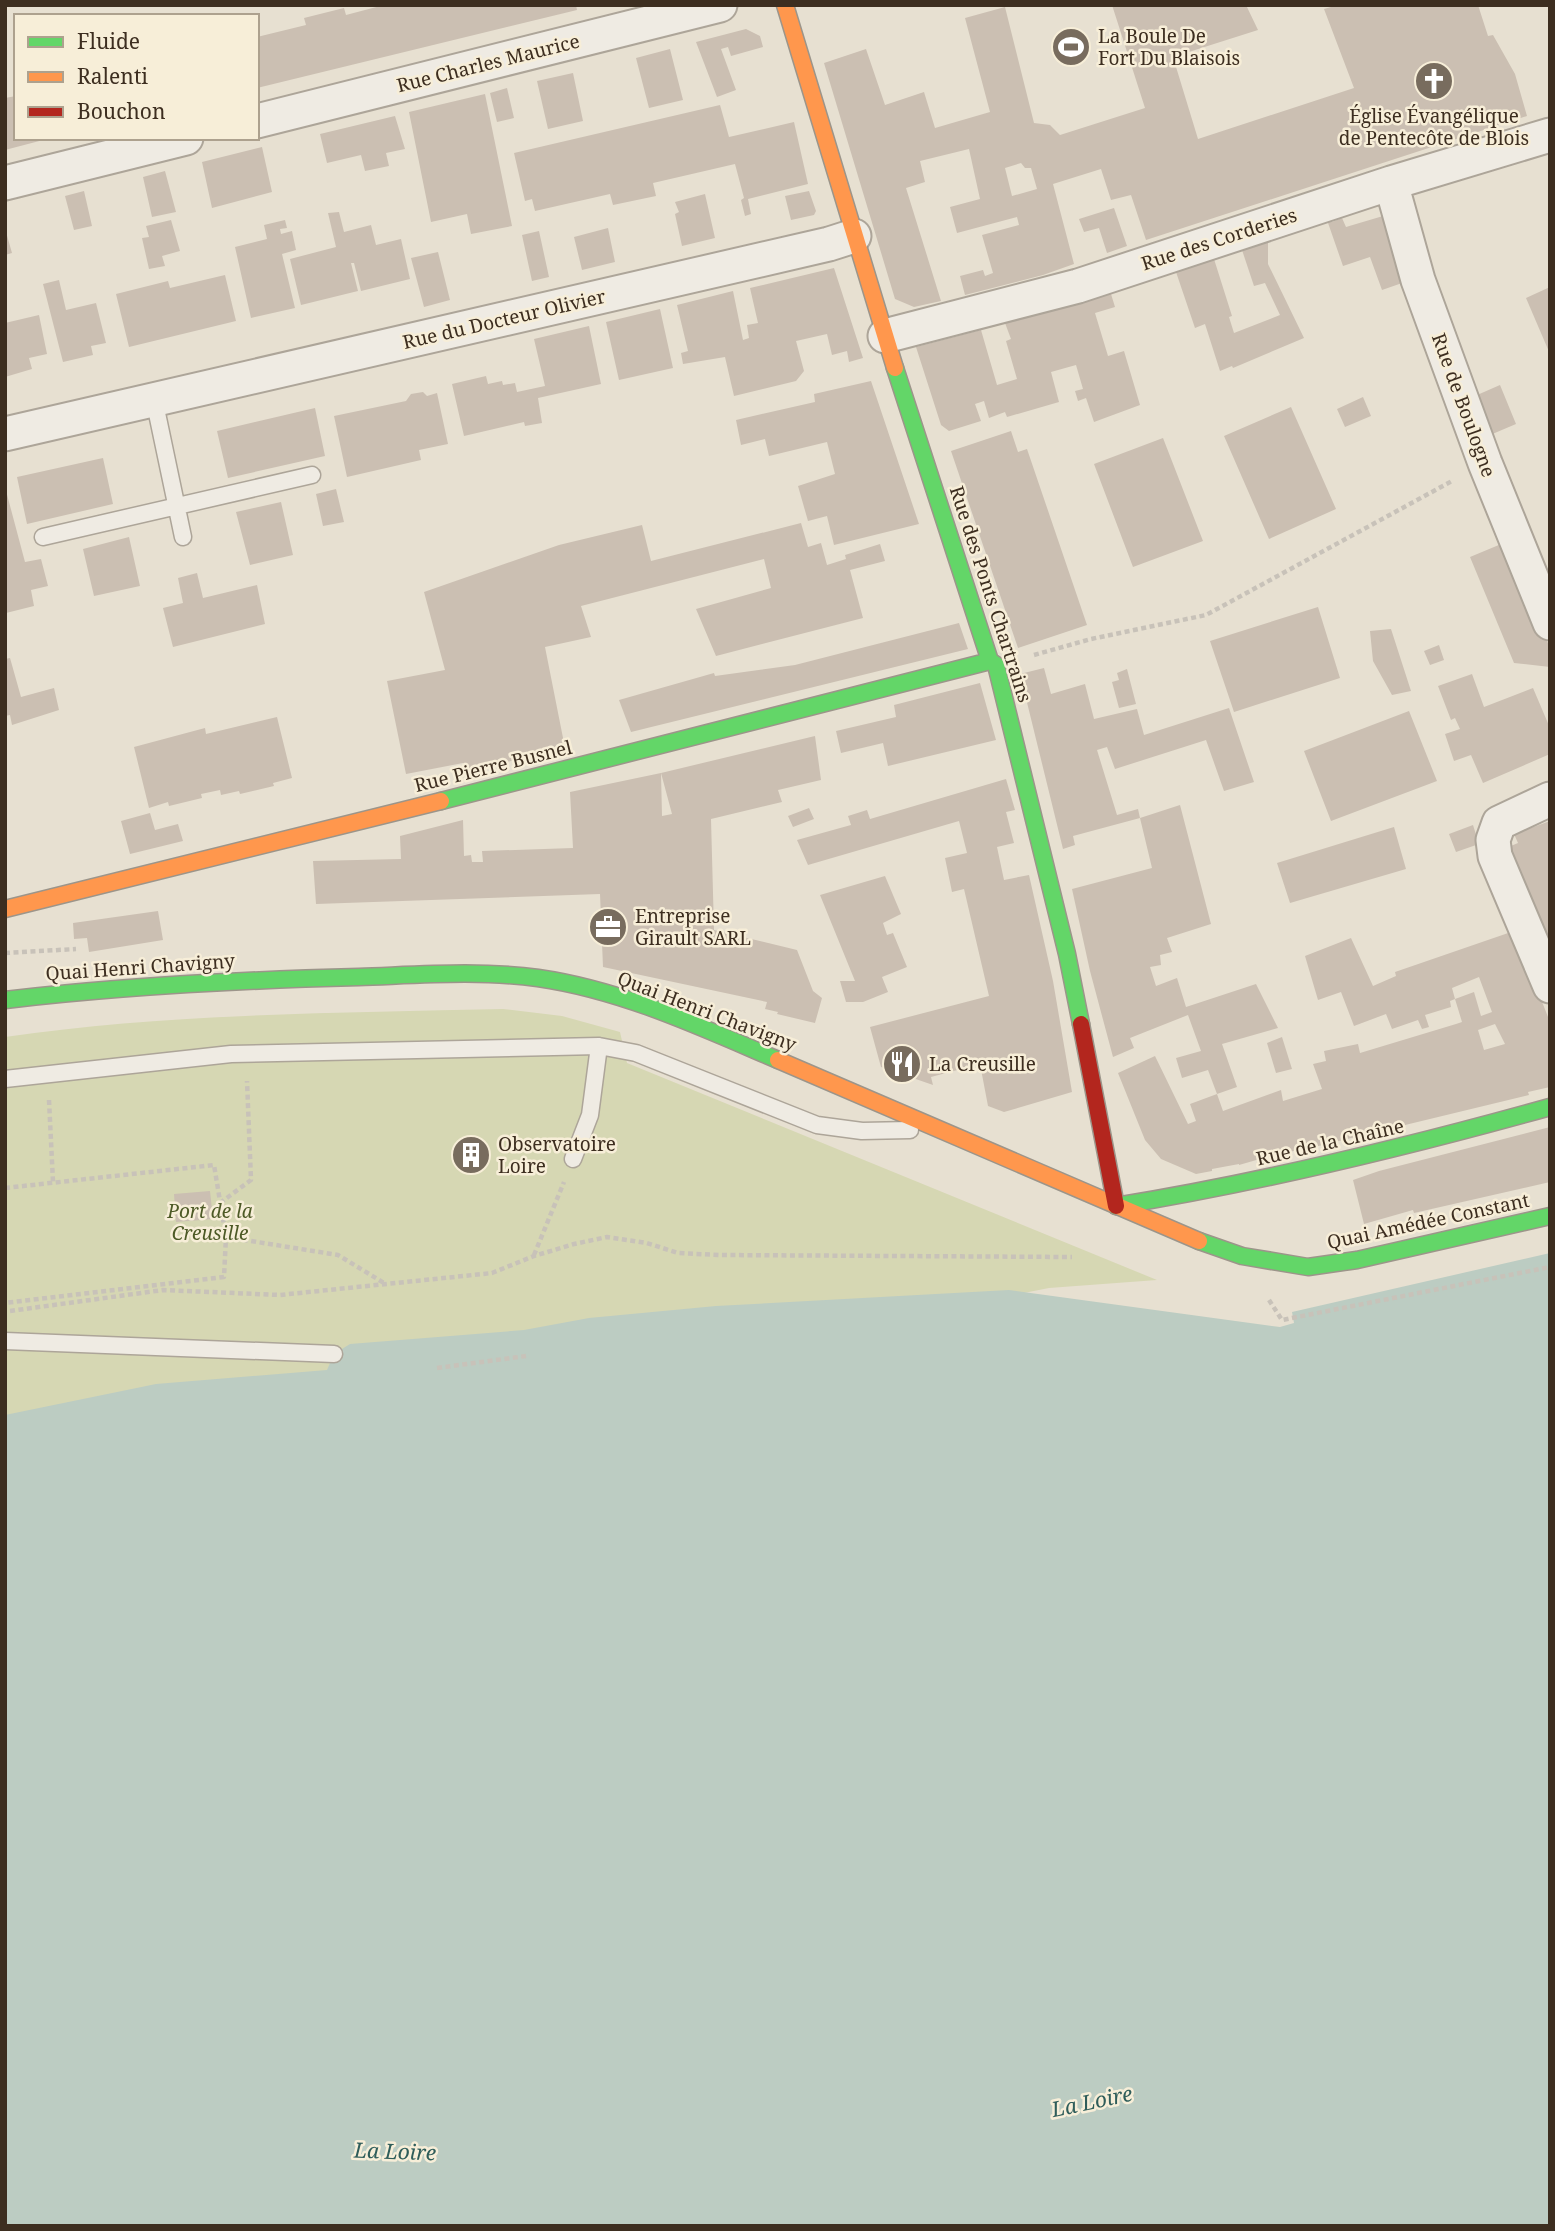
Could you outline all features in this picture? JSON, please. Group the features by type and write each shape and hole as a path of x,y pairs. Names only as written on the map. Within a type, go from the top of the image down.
{"street":[{"name":"Rue Charles Maurice","path":"259,120 720,5"},
{"name":"Rue des Ponts Chartrains","path":"785,5 885,336 993,663 1067,954 1116,1206"},
{"name":"Rue des Corderies","path":"885,336 1078,286 1391,183 1550,135"},
{"path":"5,183 178,140"},
{"name":"Rue de Boulogne","path":"1391,183 1418,280 1485,463 1550,623"},
{"name":"Rue du Docteur Olivier","path":"5,434 816,248 854,236"},
{"name":"Rue Pierre Busnel","path":"5,909 993,663"},
{"path":"1550,799 1499,823 1493,840 1495,856 1550,986"},
{"name":"Quai Henri Chavigny","path":"5,1000 89,990 213,981 467,974 538,978 612,994 707,1030 1116,1206"},
{"name":"Rue de la Chaîne","path":"1116,1206 1349,1161 1550,1107"},
{"name":"Quai Amédée Constant","path":"1116,1206 1242,1256 1308,1267 1357,1260 1550,1216"}],"lane":[{"path":"153,399 183,537"},
{"path":"43,537 312,475"},
{"path":"573,1159 590,1115 598,1046"},
{"path":"5,1079 230,1055 598,1046 636,1053 817,1125 862,1131 940,1130"},
{"path":"5,1341 334,1354"}],"path":[{"path":"993,663 1206,615 1485,463"},
{"path":"220,1203 251,1180 246,1085 257,1054"},
{"path":"48,1075 53,1182"},
{"path":"534,1256 573,1159"},
{"path":"5,1188 214,1165 226,1237 224,1277 5,1303"},
{"path":"226,1237 338,1255 384,1283"},
{"path":"5,1311 163,1290 280,1295 492,1273 534,1256 607,1237 647,1243 678,1253 719,1255 1072,1257"},
{"path":"1268,1299 1282,1320 1550,1267"},
{"path":"437,1368 526,1356"}],"green space":[{"name":"Port de la Creusille","path":"503,1009 562,1016 620,1032 627,1063 1157,1280 1049,1288 967,1304 5,1456 5,1037 191,1019"}],"water":[{"name":"La Loire","path":"1550,1253 1550,2226 5,2226 5,1415 156,1384 327,1370 334,1354 350,1344 524,1330 589,1318 716,1306 1009,1290 1280,1327 1294,1323 1292,1312"}],"building":[{"path":"384,5 576,5 577,10 259,88 259,37 306,25 304,18 344,8 346,15"},
{"path":"1112,5 1246,5 1258,30 1173,57 1198,139 1354,88 1324,9 1338,5 1478,5 1488,36 1493,35 1515,74 1527,116 1146,240 1131,195 1111,200 1101,169 1053,184 1074,264 1043,275 965,295 960,276 983,270 985,276 993,273 982,235 1019,225 1017,217 957,233 950,207 980,199 969,149 920,161 925,182 906,188 941,301 914,307 895,299 824,63 866,49 885,105 924,92 935,128 990,112 965,18 1005,7 1034,123 1050,125 1060,135 1145,108","holes":["1021,163 1025,168 1031,168 1037,189 1012,196 1005,168"]},
{"path":"746,29 760,36 763,47 731,56 728,47 721,49 736,90 717,97 696,42"},
{"path":"670,49 683,100 649,108 636,58"},
{"path":"573,73 583,121 548,129 537,81"},
{"path":"507,88 514,118 497,122 490,93"},
{"path":"485,94 512,226 471,234 467,214 431,222 409,112"},
{"path":"14,96 14,140 43,140 5,150 5,98"},
{"path":"720,105 729,137 794,122 808,184 748,199 751,214 745,216 741,200 744,198 735,164 653,183 656,196 613,205 610,194 535,211 532,199 525,201 514,153"},
{"path":"395,116 405,149 386,153 389,166 365,171 361,155 327,163 320,134"},
{"path":"262,147 272,192 212,208 202,162"},
{"path":"165,171 176,212 152,217 143,177"},
{"path":"84,191 92,226 74,230 65,196"},
{"path":"809,191 816,211 814,215 791,220 785,196"},
{"path":"705,194 715,238 682,246 675,214 679,212 675,202"},
{"path":"1114,208 1127,246 1107,253 1099,228 1084,232 1079,219"},
{"path":"339,212 344,232 371,225 376,245 401,239 410,279 361,291 354,263 351,263 358,291 301,305 290,259 336,247 328,213"},
{"path":"1383,216 1405,282 1382,290 1370,257 1343,266 1327,220 1332,222 1342,218 1346,227"},
{"path":"171,220 180,251 162,256 165,266 149,269 142,238 149,237 146,226"},
{"path":"285,220 287,228 280,229 281,234 292,231 296,250 282,254 295,308 251,318 235,247 267,239 264,225"},
{"path":"608,228 615,262 582,270 574,237"},
{"path":"539,231 549,277 532,281 522,235"},
{"path":"5,233 12,253 5,255"},
{"path":"1268,241 1268,264 1304,338 1220,371 1205,324 1195,328 1176,272 1214,259 1232,316 1229,317 1234,333 1280,315 1265,283 1254,286 1242,250"},
{"path":"438,252 450,300 424,307 411,258"},
{"path":"834,268 863,358 849,362 847,351 832,355 827,334 796,341 804,371 796,381 734,396 725,357 683,364 681,353 688,351 677,305 733,291 743,340 749,338 747,325 758,323 750,288"},
{"path":"225,275 236,321 129,347 116,294 168,281 170,288"},
{"path":"59,280 66,310 96,303 106,343 91,346 93,355 63,362 43,284"},
{"path":"1550,287 1550,354 1526,298"},
{"path":"1111,294 1115,307 1095,313 1108,356 1124,351 1140,405 1094,422 1086,398 1078,401 1075,391 1083,389 1076,365 1051,372 1059,402 1007,417 1005,412 989,418 984,401 975,404 981,421 949,431 941,425 916,347 981,330 997,385 1017,379 1006,341 1011,339 1005,323"},
{"path":"660,309 673,368 619,380 606,322"},
{"path":"39,315 47,354 29,358 32,369 5,377 5,323"},
{"path":"589,326 601,384 538,398 542,423 525,426 524,422 464,436 452,384 486,376 488,384 502,381 503,385 515,383 517,392 545,386 534,339"},
{"path":"871,381 919,524 834,545 827,516 808,521 798,486 835,474 827,442 769,456 765,439 741,445 736,420 815,402 814,394"},
{"path":"1500,385 1516,424 1483,438 1468,399"},
{"path":"423,392 427,396 437,393 448,444 419,450 421,460 347,477 334,416 406,401 411,394"},
{"path":"1363,397 1371,416 1345,427 1337,409"},
{"path":"1291,407 1336,509 1269,539 1224,436"},
{"path":"315,408 325,456 228,478 217,431"},
{"path":"1011,431 1018,452 1027,449 1087,625 1018,648 951,451"},
{"path":"1163,438 1203,541 1133,567 1094,464"},
{"path":"103,458 113,504 27,524 17,477"},
{"path":"5,487 25,562 41,559 48,586 31,590 34,606 6,613"},
{"path":"336,489 344,522 323,526 316,494"},
{"path":"281,502 293,555 250,565 236,512"},
{"path":"801,523 808,547 821,543 827,565 846,559 845,555 880,544 885,561 850,570 863,618 716,656 696,609 771,588 764,559 581,606 591,637 545,647 565,748 465,772 463,763 406,774 387,681 445,670 424,592 559,545 642,525 651,561"},
{"path":"129,537 140,586 94,596 83,549"},
{"path":"1506,542 1550,648 1550,667 1514,663 1470,557"},
{"path":"197,573 203,598 257,585 265,624 173,647 163,608 183,603 178,578"},
{"path":"1318,607 1340,678 1234,712 1210,641"},
{"path":"959,623 968,649 631,732 619,700 714,673 715,676 795,665"},
{"path":"1391,629 1411,691 1392,695 1373,661 1370,631"},
{"path":"1439,645 1444,660 1430,665 1424,651"},
{"path":"10,658 21,697 54,688 59,710 12,725 10,715 5,716 5,659"},
{"path":"1044,668 1051,694 1085,684 1094,719 1137,709 1144,735 1229,708 1254,782 1224,791 1206,740 1115,769 1107,747 1097,750 1117,815 1138,809 1140,818 1073,836 1075,845 1063,849 1020,674"},
{"path":"1127,669 1136,704 1119,708 1112,682 1119,680 1117,673"},
{"path":"1472,674 1484,707 1533,688 1550,728 1550,754 1483,783 1471,755 1454,761 1445,734 1460,729 1455,718 1451,720 1438,686"},
{"path":"980,683 996,740 888,766 883,743 841,753 836,731 896,717 894,705"},
{"path":"1409,711 1437,781 1331,821 1304,751"},
{"path":"277,717 292,778 273,783 274,786 240,794 239,791 221,795 220,790 201,794 202,798 169,806 168,802 149,808 134,747 205,728 206,734"},
{"path":"815,736 821,780 778,790 782,802 711,819 714,930 797,950 813,991 822,998 815,1023 765,1009 767,1002 603,967 600,894 316,904 313,861 401,859 400,836 463,820 464,856 471,855 472,862 483,862 482,851 573,848 570,792","holes":["661,773 672,814 662,816"]},
{"path":"1006,779 1015,810 1006,812 1014,843 997,847 1004,880 1029,875 1053,981 1072,1092 1004,1112 988,1106 980,1064 931,1077 933,1085 881,1067 870,1027 989,996 964,889 952,892 945,858 967,853 959,821 808,865 797,840 851,825 848,816 867,810 870,819"},
{"path":"1180,805 1211,924 1167,938 1172,952 1160,955 1161,965 1150,967 1156,986 1177,978 1186,1007 1256,984 1278,1028 1222,1044 1237,1087 1217,1094 1208,1070 1182,1078 1176,1058 1201,1051 1188,1015 1130,1038 1134,1048 1113,1057 1072,889 1152,868 1140,818"},
{"path":"809,808 814,819 793,827 788,816"},
{"path":"150,813 155,830 178,824 183,841 130,854 121,821"},
{"path":"1550,821 1550,948 1506,848 1518,843 1514,834"},
{"path":"1473,825 1479,844 1456,852 1449,834"},
{"path":"1394,827 1406,869 1290,903 1277,863"},
{"path":"885,876 901,914 883,923 887,935 893,933 907,967 882,977 888,992 863,1002 846,1002 840,981 855,981 820,895"},
{"path":"158,911 163,940 89,952 87,938 74,939 73,923"},
{"path":"1514,931 1550,1022 1550,1087 1528,1092 1529,1095 1196,1174 1161,1159 1145,1140 1118,1073 1155,1056 1188,1124 1196,1121 1190,1104 1217,1094 1223,1111 1281,1090 1283,1101 1322,1089 1313,1064 1326,1061 1324,1051 1358,1044 1360,1053 1462,1022 1455,999 1450,1001 1451,1007 1425,1015 1429,1027 1422,1029 1418,1020 1392,1029 1386,1014 1354,1026 1341,992 1318,1000 1305,956 1351,938 1373,986 1396,976 1395,972","holes":["1479,977 1492,1012 1481,1016 1474,992 1455,999 1452,988","1495,1024 1505,1044 1484,1050 1478,1030"]},
{"path":"1282,1037 1292,1069 1276,1073 1267,1043"},
{"path":"1550,1127 1550,1182 1414,1213 1413,1210 1364,1224 1353,1180"},
{"name":"Observatoire Loire","path":"483,1148 484,1159 460,1161 459,1150"},
{"path":"210,1191 213,1219 176,1222 174,1194"}],"traffic: fast":[{"path":"895,368 990,661 996,665 1067,954 1081,1024"},
{"path":"441,801 990,661"},
{"path":"5,1000 137,987 226,982 493,974 538,978 600,991 690,1023 778,1060"},
{"path":"1116,1206 1226,1186 1334,1162 1550,1107"},
{"path":"1199,1241 1242,1256 1308,1267 1357,1260 1550,1216"}],"traffic: slow":[{"path":"785,5 895,368"},
{"path":"5,909 441,801"},
{"path":"778,1060 1199,1241"}],"traffic: jam":[{"path":"1081,1024 1116,1206"}],"place":[{"name":"La Boule De Fort Du Blaisois","path":"1071,47"},
{"name":"Église Évangélique de Pentecôte de Blois","path":"1434,81"},
{"name":"Entreprise Girault SARL","path":"608,927"},
{"name":"La Creusille","path":"902,1064"},
{"name":"Observatoire Loire","path":"471,1155"}]}
